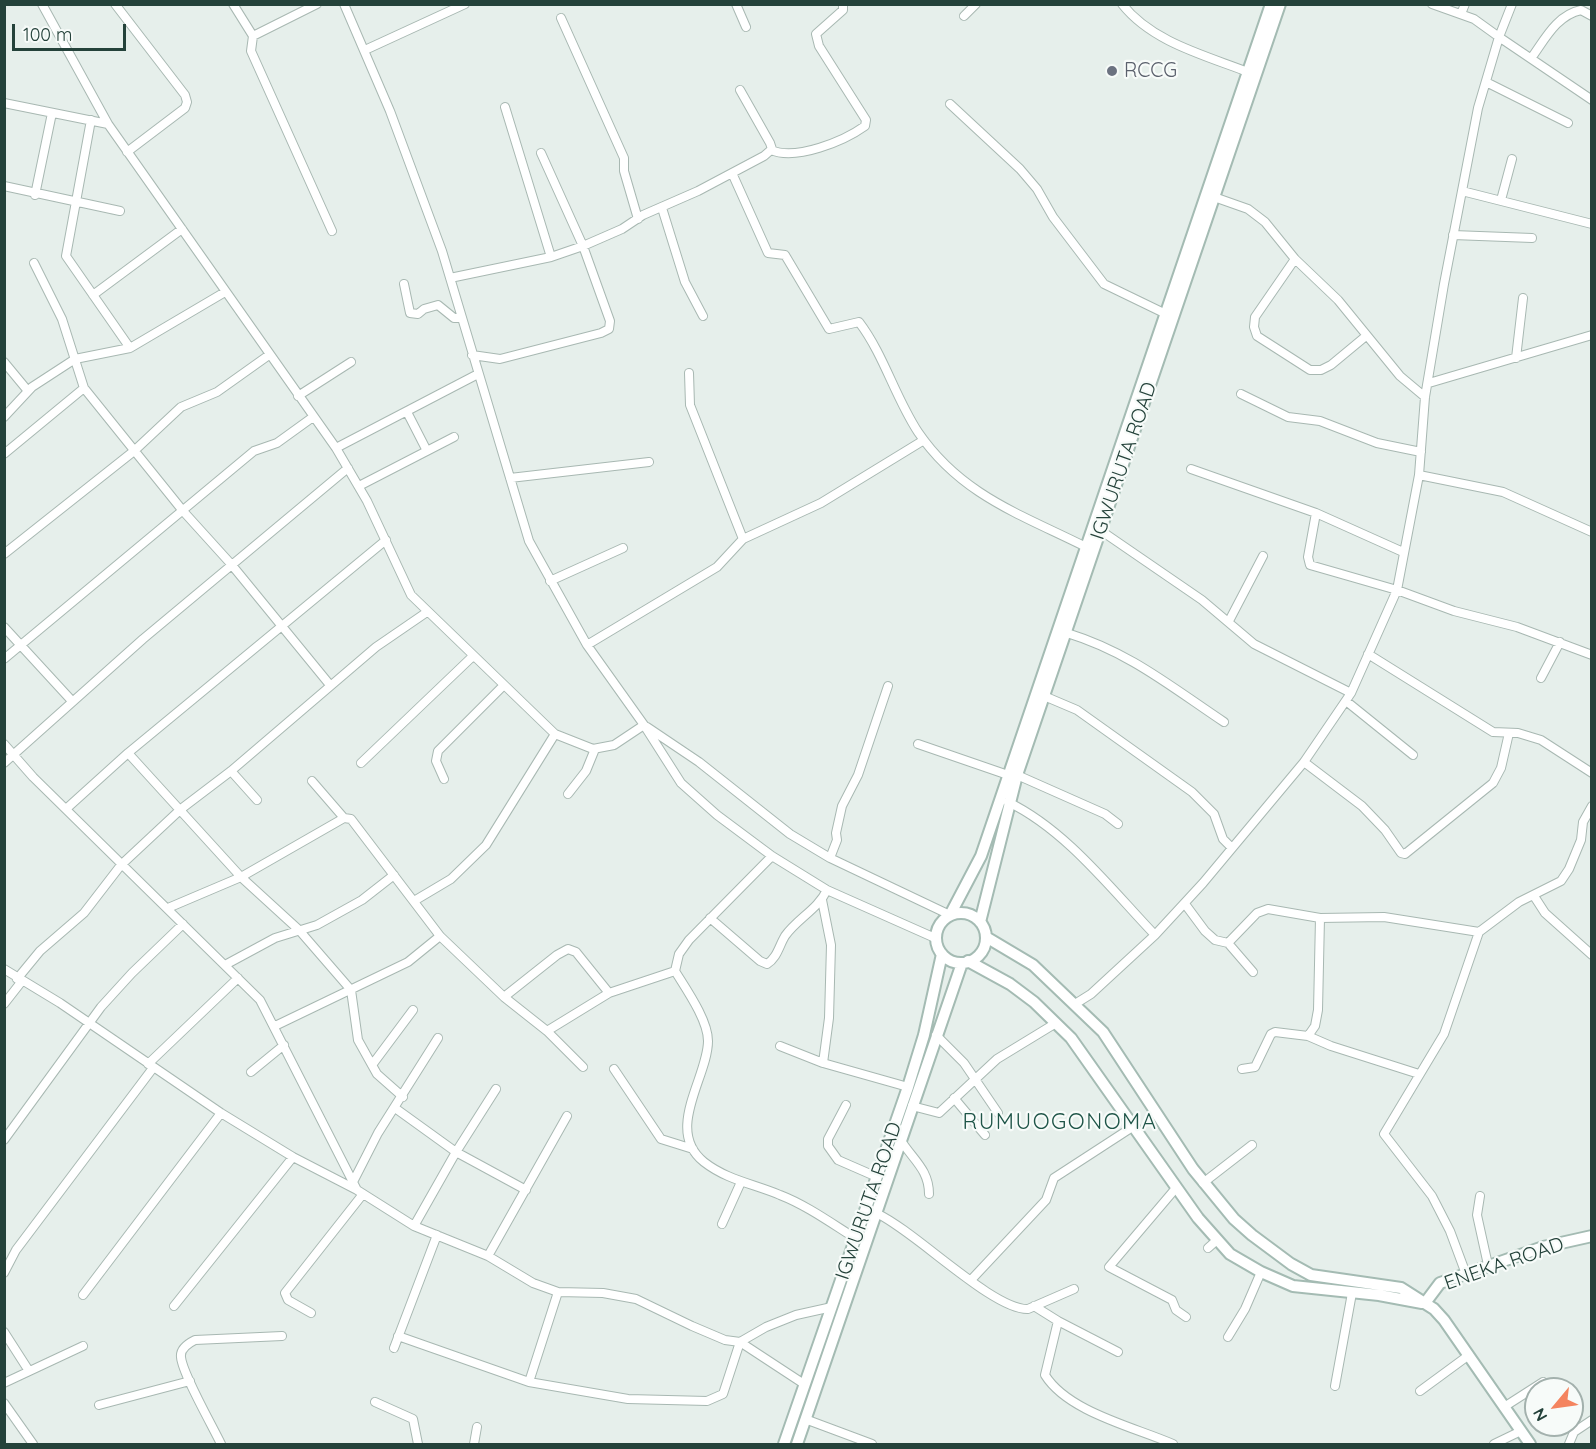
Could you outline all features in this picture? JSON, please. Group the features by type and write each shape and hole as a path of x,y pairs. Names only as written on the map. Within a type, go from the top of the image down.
{"main road":[{"name":"IGWURUTA ROAD","path":"980,922 1008,802 1012,775 1086,547 1271,4"},
{"name":"IGWURUTA ROAD","path":"950,915 981,856 1044,696 1280,4"},
{"path":"966,913 980,922 986,937 978,956 965,962 954,962 942,954 935,938 937,928 950,915 966,913"},
{"name":"ENEKA ROAD","path":"986,937 1033,965 1103,1032 1129,1069 1153,1111 1203,1183 1234,1219 1291,1264 1311,1275 1401,1288 1425,1303"},
{"name":"IGWURUTA ROAD","path":"784,1444 908,1087 924,1035 942,954"},
{"name":"IGWURUTA ROAD","path":"797,1444 878,1214 900,1139 936,1035 965,962"},
{"name":"ENEKA ROAD","path":"965,962 1010,984 1056,1023 1084,1052 1176,1188 1230,1254 1261,1272 1293,1286 1425,1303"},
{"name":"ENEKA ROAD","path":"1425,1303 1440,1283 1543,1247 1592,1236"},
{"path":"1425,1303 1444,1320 1530,1444"}],"street":[{"path":"42,4 108,124 336,448 359,486 408,588 428,612 555,734 595,749 614,745 644,724"},
{"path":"114,4 158,59 187,102 185,108 127,152"},
{"path":"232,4 253,36 251,51 332,231"},
{"path":"253,36 317,4"},
{"path":"344,4 365,50 442,251 529,541 587,645 644,724 681,783 772,856 827,890 935,938"},
{"path":"365,50 465,4"},
{"path":"736,4 746,27"},
{"path":"771,150 782,155 826,146 866,126 867,120 819,46 816,34 843,10 843,4"},
{"path":"964,16 976,4"},
{"path":"1122,4 1144,27 1181,46 1248,72"},
{"path":"1432,4 1474,18 1592,100"},
{"path":"1461,14 1465,4"},
{"path":"1075,1004 1091,994 1155,935 1185,903 1304,762 1349,697 1397,590 1419,475 1425,397 1453,235 1478,108 1499,37 1512,4"},
{"path":"1532,57 1556,24 1573,12 1588,11"},
{"path":"561,18 624,158 624,171 638,219"},
{"path":"1486,82 1568,123"},
{"path":"740,90 770,143 771,150"},
{"path":"4,104 108,124"},
{"path":"950,104 1020,169 1037,189 1053,217 1104,284 1119,294 1166,314"},
{"path":"505,107 551,257"},
{"path":"35,195 52,113"},
{"path":"91,120 66,256 130,348"},
{"path":"450,278 551,257 583,246 622,229 732,173 771,150"},
{"path":"472,355 500,359 601,333 609,328 610,321 583,246 541,153"},
{"path":"1502,200 1512,159"},
{"path":"732,173 768,253 784,255 829,329 860,322 924,440 947,469 975,491 1086,547"},
{"path":"4,186 35,195 120,211"},
{"path":"1462,191 1592,224"},
{"path":"1214,196 1248,209 1265,222 1295,259 1338,300 1400,376 1425,397"},
{"path":"662,208 685,282 703,316"},
{"path":"93,295 182,230"},
{"path":"1453,235 1532,238"},
{"path":"1295,259 1255,318 1254,327 1257,336 1310,370 1321,370 1331,365 1366,336"},
{"path":"34,263 62,319 84,388 181,509 231,564 330,685"},
{"path":"404,285 410,313 418,314 424,309 438,305 454,318 462,318"},
{"path":"4,417 28,391 75,359 130,348 225,292"},
{"path":"1516,358 1523,298"},
{"path":"1429,383 1592,335"},
{"path":"4,554 134,451 181,407 218,392 269,355"},
{"path":"4,362 28,391"},
{"path":"298,396 351,362"},
{"path":"689,373 690,405 743,539"},
{"path":"336,448 478,374"},
{"path":"4,454 84,388"},
{"path":"1241,394 1288,417 1310,418 1377,443 1421,452"},
{"path":"407,412 427,451"},
{"path":"4,659 181,509 254,451 277,443 313,417"},
{"path":"359,486 454,437"},
{"path":"587,645 717,567 743,539 821,503 924,440"},
{"path":"510,478 649,462"},
{"path":"4,763 231,564 348,468"},
{"path":"1191,469 1316,513 1404,552"},
{"path":"1419,475 1503,492 1592,532"},
{"path":"1316,513 1308,557 1310,565 1397,590 1454,611 1517,627 1592,655"},
{"path":"1100,530 1163,571 1229,621 1254,644 1349,697 1413,755"},
{"path":"66,809 128,753 386,540"},
{"path":"550,581 623,548"},
{"path":"1229,621 1263,556"},
{"path":"4,1004 40,951 84,913 121,865 181,809 231,771 376,647 428,612"},
{"path":"4,627 72,701"},
{"path":"1066,633 1101,644 1138,663 1224,722"},
{"path":"1541,678 1560,642"},
{"path":"1368,654 1493,732 1518,733 1541,740 1592,773"},
{"path":"361,763 473,657"},
{"path":"444,779 436,761 438,751 503,686"},
{"path":"830,858 837,840 836,832 842,806 858,775 888,686"},
{"path":"1044,696 1077,710 1192,792 1214,814 1223,839 1232,848"},
{"path":"644,724 699,762 790,834 830,858 950,915"},
{"path":"414,902 451,879 486,845 555,734"},
{"path":"1304,762 1362,806 1385,830 1401,853 1405,854 1493,783 1501,768 1509,734"},
{"path":"4,744 121,865 168,908 260,1000 275,1026 336,1153 360,1192"},
{"path":"918,744 1012,775 1105,814 1118,824"},
{"path":"568,794 586,771 595,749"},
{"path":"128,753 241,877 299,930 351,990 358,1040 372,1065 403,1097"},
{"path":"231,771 257,800"},
{"path":"312,781 344,818"},
{"path":"1008,802 1030,813 1057,836 1155,935"},
{"path":"1466,1274 1450,1231 1432,1196 1384,1134 1444,1034 1479,932 1503,912 1561,881 1569,869 1581,840 1583,822 1592,806"},
{"path":"168,908 241,877 344,818 351,819 440,936 504,997 547,1031 583,1068"},
{"path":"772,856 710,918 679,954 675,971 696,1006 708,1039 691,1100 688,1120 693,1149 702,1161 741,1182 779,1194 855,1238"},
{"path":"225,965 275,938 318,925 394,875"},
{"path":"710,918 760,961 767,963 772,961 785,936 822,900 827,890"},
{"path":"1534,896 1545,913 1592,955"},
{"path":"822,900 831,945 828,1030 823,1063"},
{"path":"1185,903 1205,931 1215,940 1228,943 1253,972"},
{"path":"1228,943 1257,913 1268,909 1320,918 1384,918 1479,932"},
{"path":"1308,1036 1315,1026 1318,1010 1320,918"},
{"path":"4,1140 75,1047 88,1023 132,972 183,924"},
{"path":"275,1026 408,962 440,936"},
{"path":"504,997 557,955 568,950 576,952 609,993"},
{"path":"4,969 221,1113 293,1157 360,1192 414,1226 488,1256 518,1276 558,1292 603,1293 636,1299 714,1335 740,1342 804,1384"},
{"path":"547,1031 609,993 675,971"},
{"path":"4,1274 16,1250 151,1066 238,978"},
{"path":"372,1065 413,1010"},
{"path":"912,1106 936,1114 998,1059 1056,1023"},
{"path":"1242,1069 1255,1067 1271,1034 1275,1032 1308,1036 1325,1044 1419,1074"},
{"path":"936,1035 964,1062 998,1113"},
{"path":"354,1180 378,1133 403,1097 438,1038"},
{"path":"251,1072 284,1045"},
{"path":"780,1046 823,1063 908,1087"},
{"path":"614,1069 661,1139 693,1149"},
{"path":"414,1226 456,1152 496,1089"},
{"path":"954,1098 985,1135"},
{"path":"846,1105 828,1139 828,1146 838,1160 877,1177"},
{"path":"395,1108 456,1152 526,1190"},
{"path":"83,1295 221,1113"},
{"path":"488,1256 567,1116"},
{"path":"971,1280 1046,1200 1054,1178 1134,1126"},
{"path":"900,1139 923,1168 929,1182 929,1194"},
{"path":"1203,1183 1252,1145"},
{"path":"174,1306 293,1157"},
{"path":"722,1224 741,1182"},
{"path":"1176,1188 1109,1267 1172,1300 1176,1310 1186,1317"},
{"path":"311,1314 288,1300 285,1293 360,1192"},
{"path":"1480,1196 1477,1215 1488,1265"},
{"path":"878,1214 934,1250 971,1280 1020,1310 1074,1289"},
{"path":"394,1348 437,1234"},
{"path":"1208,1248 1217,1240"},
{"path":"1228,1337 1245,1309 1261,1272"},
{"path":"529,1382 558,1292"},
{"path":"1335,1386 1352,1293"},
{"path":"1034,1306 1118,1352"},
{"path":"398,1336 529,1382 628,1399 707,1401 723,1394 740,1342 766,1327 796,1315 832,1307"},
{"path":"1058,1321 1045,1375 1054,1388 1083,1408 1173,1444"},
{"path":"4,1332 29,1371"},
{"path":"221,1444 181,1358 188,1343 202,1339 282,1336"},
{"path":"4,1383 82,1346"},
{"path":"1420,1390 1469,1355"},
{"path":"99,1405 190,1381"},
{"path":"1504,1407 1524,1394"},
{"path":"375,1402 413,1419 418,1444"},
{"path":"4,1403 33,1444"},
{"path":"805,1419 872,1444"},
{"path":"1569,1444 1574,1432 1592,1420"},
{"path":"474,1444 477,1427"},
{"path":"1494,1444 1521,1431"}],"place":[{"name":"RCCG","path":"1112,71"}],"district":[{"name":"RUMUOGONOMA","path":"1060,1122"}]}
